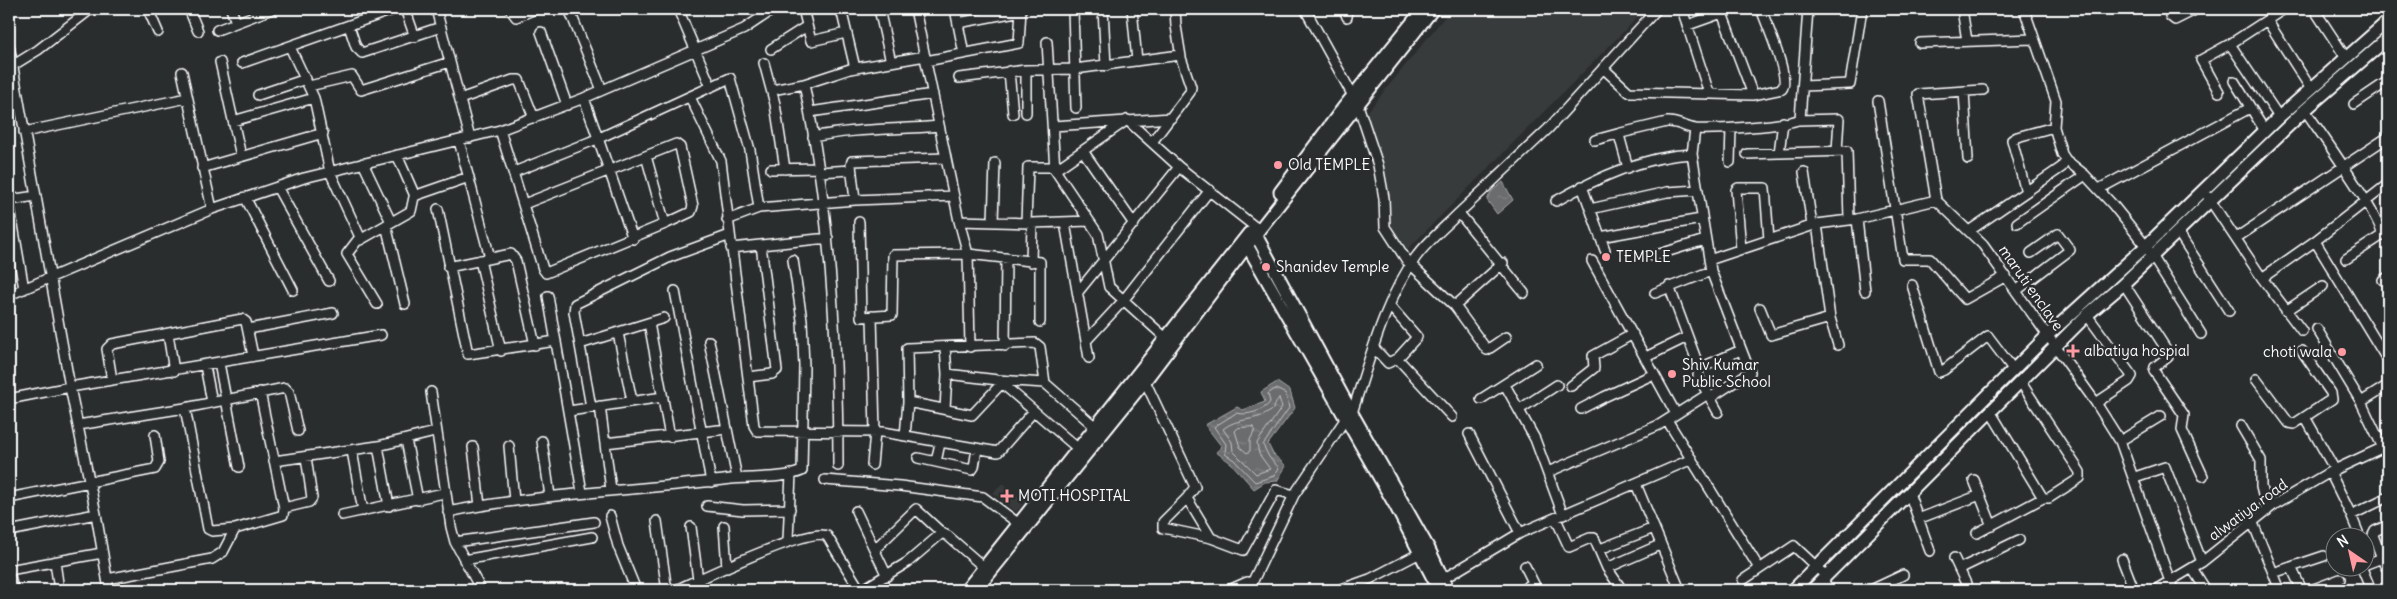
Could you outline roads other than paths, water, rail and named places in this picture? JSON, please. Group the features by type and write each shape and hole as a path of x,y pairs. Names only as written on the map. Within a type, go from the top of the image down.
{"main road":[{"path":"966,590 987,570 1256,231 1356,101 1433,9"},
{"path":"1356,101 1417,11"},
{"path":"1793,590 2012,369 2146,246 2279,117 2388,21"},
{"path":"1812,590 2087,315 2124,284 2305,110 2388,38"},
{"path":"1099,430 1145,381 1169,341 1248,247 1256,231"},
{"path":"1256,231 1349,416"},
{"path":"1248,247 1349,416 1424,551 1439,584 1448,590"},
{"path":"976,590 987,570"}],"street":[{"path":"12,66 38,50 91,9"},
{"path":"148,9 158,32"},
{"path":"189,9 198,31"},
{"path":"231,9 236,22"},
{"path":"217,30 272,9"},
{"path":"242,63 395,9"},
{"path":"405,9 415,37"},
{"path":"436,9 470,138"},
{"path":"510,9 516,17 535,9"},
{"path":"570,9 602,90"},
{"path":"678,9 710,87"},
{"path":"9,295 244,197 363,163 500,130 534,118 744,29 774,9"},
{"path":"803,9 811,41 846,34"},
{"path":"841,9 855,68"},
{"path":"879,9 891,62"},
{"path":"915,9 959,221 968,254 970,347"},
{"path":"955,9 964,54"},
{"path":"1073,9 1076,108"},
{"path":"1103,9 1106,66"},
{"path":"1132,9 1137,61"},
{"path":"1152,142 1191,90 1181,57 1176,26 1176,9"},
{"path":"1305,9 1356,101 1378,165 1384,198 1385,227 1399,250 1455,306 1487,350 1506,338"},
{"path":"1229,590 1247,582 1253,587 1294,495 1349,416 1390,306 1409,262 1459,212 1548,129 1657,9"},
{"path":"1682,9 1709,93"},
{"path":"1688,25 1733,9"},
{"path":"1602,68 1627,92 1753,95 1782,89 1785,84 1782,66 1761,9"},
{"path":"1798,120 1803,86 1808,9"},
{"path":"1803,86 1850,84 1862,9"},
{"path":"1962,9 1967,41"},
{"path":"2024,9 2056,101 2054,127 2058,144 2066,160 2099,189 2146,246 2201,334"},
{"path":"2169,9 2170,16 2175,20 2197,9"},
{"path":"2218,92 2201,60 2230,44 2284,9"},
{"path":"2314,9 2346,58"},
{"path":"772,90 804,84 855,68 964,54 1019,43 1021,10 958,23"},
{"path":"1722,13 1753,95"},
{"path":"2267,20 2311,89"},
{"path":"349,26 356,48 362,53 441,27"},
{"path":"771,48 807,26"},
{"path":"542,32 567,104"},
{"path":"1920,43 2033,39"},
{"path":"1047,42 1055,168 1098,234 1107,283 1122,302 1169,341"},
{"path":"2230,44 2279,117"},
{"path":"290,47 314,98 324,134 330,172 360,240"},
{"path":"9,49 12,66 12,86 24,132 70,387 110,590"},
{"path":"959,78 1009,71 1106,66 1178,55 1181,57"},
{"path":"220,62 241,156"},
{"path":"258,94 307,82 352,76 361,90 450,62"},
{"path":"764,63 772,90 785,169"},
{"path":"1026,70 1026,113"},
{"path":"1009,71 1013,114"},
{"path":"182,72 212,209"},
{"path":"514,172 597,139 730,78 750,150 760,208"},
{"path":"460,100 513,80 519,80 534,118"},
{"path":"2234,81 2265,131"},
{"path":"2354,104 2388,81"},
{"path":"804,84 823,202 834,299 838,466"},
{"path":"1709,260 1815,225 1853,219 1936,200 1919,93 1983,90"},
{"path":"1964,91 1968,159"},
{"path":"810,112 933,94"},
{"path":"690,96 721,161 754,426 758,431 875,432 999,452 1034,411"},
{"path":"24,132 187,98"},
{"path":"233,121 314,98"},
{"path":"584,98 633,239"},
{"path":"1878,101 1903,259 1930,259 1963,298 1968,299 2006,276"},
{"path":"2099,189 2250,108"},
{"path":"2305,110 2366,200 2383,234 2346,259"},
{"path":"1053,126 1171,118"},
{"path":"1595,140 1673,121 1695,129 1731,129 1798,120 1839,119 1836,151"},
{"path":"1127,120 1179,167 1210,190 1256,231"},
{"path":"1031,262 1028,167 1055,168 1127,120"},
{"path":"1779,153 1783,122"},
{"path":"813,137 847,131 902,130 940,126"},
{"path":"2026,192 2012,140 2054,127"},
{"path":"1548,472 1641,434 1750,373 1711,271 1701,219 1692,154 1695,129"},
{"path":"1730,162 1731,129"},
{"path":"500,130 543,269 546,273 633,239 693,209 680,147 676,144 524,204"},
{"path":"1621,133 1619,135 1628,168"},
{"path":"202,168 324,134"},
{"path":"2236,238 2388,137"},
{"path":"459,141 469,177 501,351"},
{"path":"1083,151 1134,224"},
{"path":"1747,154 1847,151 1853,219 1865,291"},
{"path":"1556,201 1582,186 1628,168 1673,155 1692,154"},
{"path":"377,304 347,254 348,249 360,240 411,211 415,196 397,155"},
{"path":"646,156 665,224"},
{"path":"855,200 851,170 851,163 854,160 946,158"},
{"path":"1969,231 2062,167 2066,160"},
{"path":"363,163 389,223 405,304"},
{"path":"993,221 995,163"},
{"path":"1078,292 1179,167"},
{"path":"771,169 851,170"},
{"path":"1804,172 1815,225 1830,318 1838,345"},
{"path":"2017,223 2085,175"},
{"path":"415,196 469,177"},
{"path":"2262,278 2315,241 2388,184"},
{"path":"1582,186 1605,250"},
{"path":"277,187 329,281"},
{"path":"1741,249 1736,190 1738,188 1765,188 1769,240"},
{"path":"1086,341 1122,302 1210,190"},
{"path":"1590,209 1667,192 1698,190"},
{"path":"2203,190 2262,278 2302,331"},
{"path":"24,289 9,200 36,196"},
{"path":"727,220 760,208 855,200 954,196"},
{"path":"244,197 294,290"},
{"name":"maruti enclave","path":"1936,200 1983,245 2096,403 2120,441 2135,477 2171,586"},
{"path":"438,209 466,352 472,355 556,341"},
{"path":"1459,212 1503,264 1524,293"},
{"path":"1600,237 1701,219"},
{"path":"959,221 1065,223 1089,221"},
{"path":"859,222 861,317 892,315 893,255 968,254 1040,262 1040,322"},
{"path":"1065,223 1089,358"},
{"path":"2178,232 2229,311"},
{"path":"2016,291 2070,250 2058,234 2031,253"},
{"path":"612,490 605,443 580,344 574,312 575,304 670,257 730,235"},
{"path":"731,248 828,238"},
{"path":"1653,256 1705,240"},
{"path":"2315,241 2388,361"},
{"path":"748,378 772,374 777,370 761,245"},
{"path":"448,267 508,254 516,261 535,345"},
{"path":"1006,258 1006,346"},
{"path":"448,512 582,492 800,473 803,468 804,431 802,320 793,260"},
{"path":"1592,261 1676,414"},
{"path":"1455,306 1503,264"},
{"path":"1655,293 1711,271"},
{"path":"2124,284 2168,352 2169,356 2155,367 2154,371 2184,415 2182,430 2203,476"},
{"path":"1912,285 1939,372 1988,336 2012,369"},
{"path":"1669,286 1700,368 1698,373 1718,412"},
{"path":"2286,311 2323,286"},
{"path":"675,291 700,433 711,482"},
{"path":"548,296 582,492"},
{"path":"1374,348 1388,364 1397,360 1417,337 1390,306"},
{"path":"1760,308 1771,335 1830,318"},
{"path":"248,329 333,313"},
{"path":"2087,315 2132,376 2129,382 2096,403"},
{"path":"872,316 875,432 872,465"},
{"path":"580,344 664,318"},
{"path":"112,380 107,353 109,346 242,319 246,322 253,356"},
{"path":"649,322 670,437"},
{"path":"2317,329 2387,446"},
{"path":"618,333 632,401"},
{"path":"168,334 174,371"},
{"path":"1570,386 1593,369 1592,356 1633,334"},
{"path":"9,399 381,335"},
{"path":"1646,358 1687,337"},
{"path":"709,342 737,478"},
{"path":"905,436 908,402 907,348 1006,346 1033,343 1039,345 1045,383"},
{"path":"944,347 947,374 945,409"},
{"path":"1700,368 1740,350"},
{"path":"2256,379 2290,424 2305,417 2330,401 2332,396 2302,351"},
{"path":"1397,360 1452,417"},
{"path":"219,363 238,467"},
{"path":"1481,399 1536,364"},
{"path":"205,366 212,402"},
{"path":"947,374 1000,382 1045,383 1099,430"},
{"path":"1581,409 1604,396 1654,374"},
{"path":"1145,381 1195,487 1164,522 1163,528 1211,538 1243,550 1276,490 1294,495"},
{"path":"1977,533 2043,498 2049,498 2077,480 2081,475 2020,381"},
{"path":"908,402 972,415 1000,382"},
{"path":"1000,382 1081,451"},
{"path":"1505,385 1535,439 1548,472 1559,517 1570,547 1592,538 1600,549 1607,568 1622,590"},
{"path":"1520,409 1556,385"},
{"path":"2361,402 2388,385"},
{"path":"78,425 185,408 287,388 298,432"},
{"path":"185,408 208,529 212,531 235,529 283,515 284,508 260,392"},
{"path":"431,392 444,493 455,542 479,590"},
{"path":"569,411 663,397"},
{"path":"1990,412 2043,498"},
{"path":"2120,441 2160,416"},
{"path":"2305,417 2332,471 2356,526"},
{"path":"1667,420 1759,568"},
{"path":"2241,426 2261,460 2261,486 2267,511"},
{"path":"605,443 727,429"},
{"path":"274,461 352,451 435,432"},
{"path":"1469,434 1520,533"},
{"path":"9,498 90,483 158,466 155,435"},
{"path":"406,440 418,500"},
{"path":"542,441 550,496"},
{"path":"936,462 940,443"},
{"path":"378,446 389,506"},
{"path":"509,446 514,501"},
{"name":"alwatiya road","path":"2155,590 2171,586 2267,511 2332,471 2387,446"},
{"path":"473,447 480,506"},
{"path":"918,458 972,470 977,449"},
{"path":"352,451 363,511"},
{"path":"284,508 309,502 312,498 306,457"},
{"path":"1439,584 1520,533 1692,459"},
{"path":"2135,477 2165,466 2202,562"},
{"path":"788,540 791,474"},
{"path":"825,480 900,486 983,497 1022,526"},
{"path":"1974,480 1992,526"},
{"path":"1636,484 1680,590"},
{"path":"342,515 444,493"},
{"path":"1909,493 1930,551"},
{"path":"1918,519 1980,496"},
{"path":"2351,515 2388,497"},
{"path":"1187,498 1211,538"},
{"path":"706,506 743,510 790,509"},
{"path":"874,549 916,508 942,534 948,536 987,570"},
{"path":"856,511 887,576"},
{"path":"9,531 96,514"},
{"path":"610,516 618,546 636,590"},
{"path":"656,521 666,584 670,590"},
{"path":"455,542 594,522"},
{"path":"2253,522 2280,590"},
{"path":"2388,525 2375,531 2372,535 2388,569"},
{"path":"724,526 726,568"},
{"path":"691,527 698,580"},
{"path":"1600,549 1654,528"},
{"path":"107,579 212,559 223,552 235,529"},
{"path":"676,590 788,540 825,534 861,590 887,576 942,534"},
{"path":"464,560 592,538"},
{"path":"1959,569 2019,540"},
{"path":"1607,568 1660,545"},
{"path":"1743,580 1794,546 1816,567 1830,590"},
{"path":"1339,590 1366,581 1424,551"},
{"path":"13,590 9,570 102,553"},
{"path":"2273,573 2324,556"},
{"path":"1954,558 1969,590"},
{"path":"2374,561 2382,558"},
{"path":"2122,559 2134,590"},
{"path":"55,562 59,590"},
{"path":"1522,590 1535,587 1525,566"},
{"path":"2291,567 2302,590"},
{"path":"2192,568 2206,590"},
{"path":"1871,590 1903,575"},
{"path":"2366,576 2371,590"},
{"path":"2312,590 2340,579"},
{"path":"1366,581 1370,590"}],"water":[{"path":"1503,182 1513,200 1497,214 1487,200 1491,192"},
{"path":"1277,382 1290,391 1295,408 1268,444 1273,454 1286,466 1277,481 1265,482 1254,489 1231,463 1216,452 1222,447 1205,425 1237,407 1243,410 1265,402 1261,392"}],"place":[{"name":"Old TEMPLE","path":"1278,165"},
{"name":"TEMPLE","path":"1606,257"},
{"name":"Shanidev Temple","path":"1266,267"},
{"name":"albatiya hospial","path":"2073,351"},
{"name":"choti wala","path":"2342,352"},
{"name":"Shiv Kumar Public School","path":"1672,374"},
{"name":"MOTI HOSPITAL","path":"1007,496"}]}
